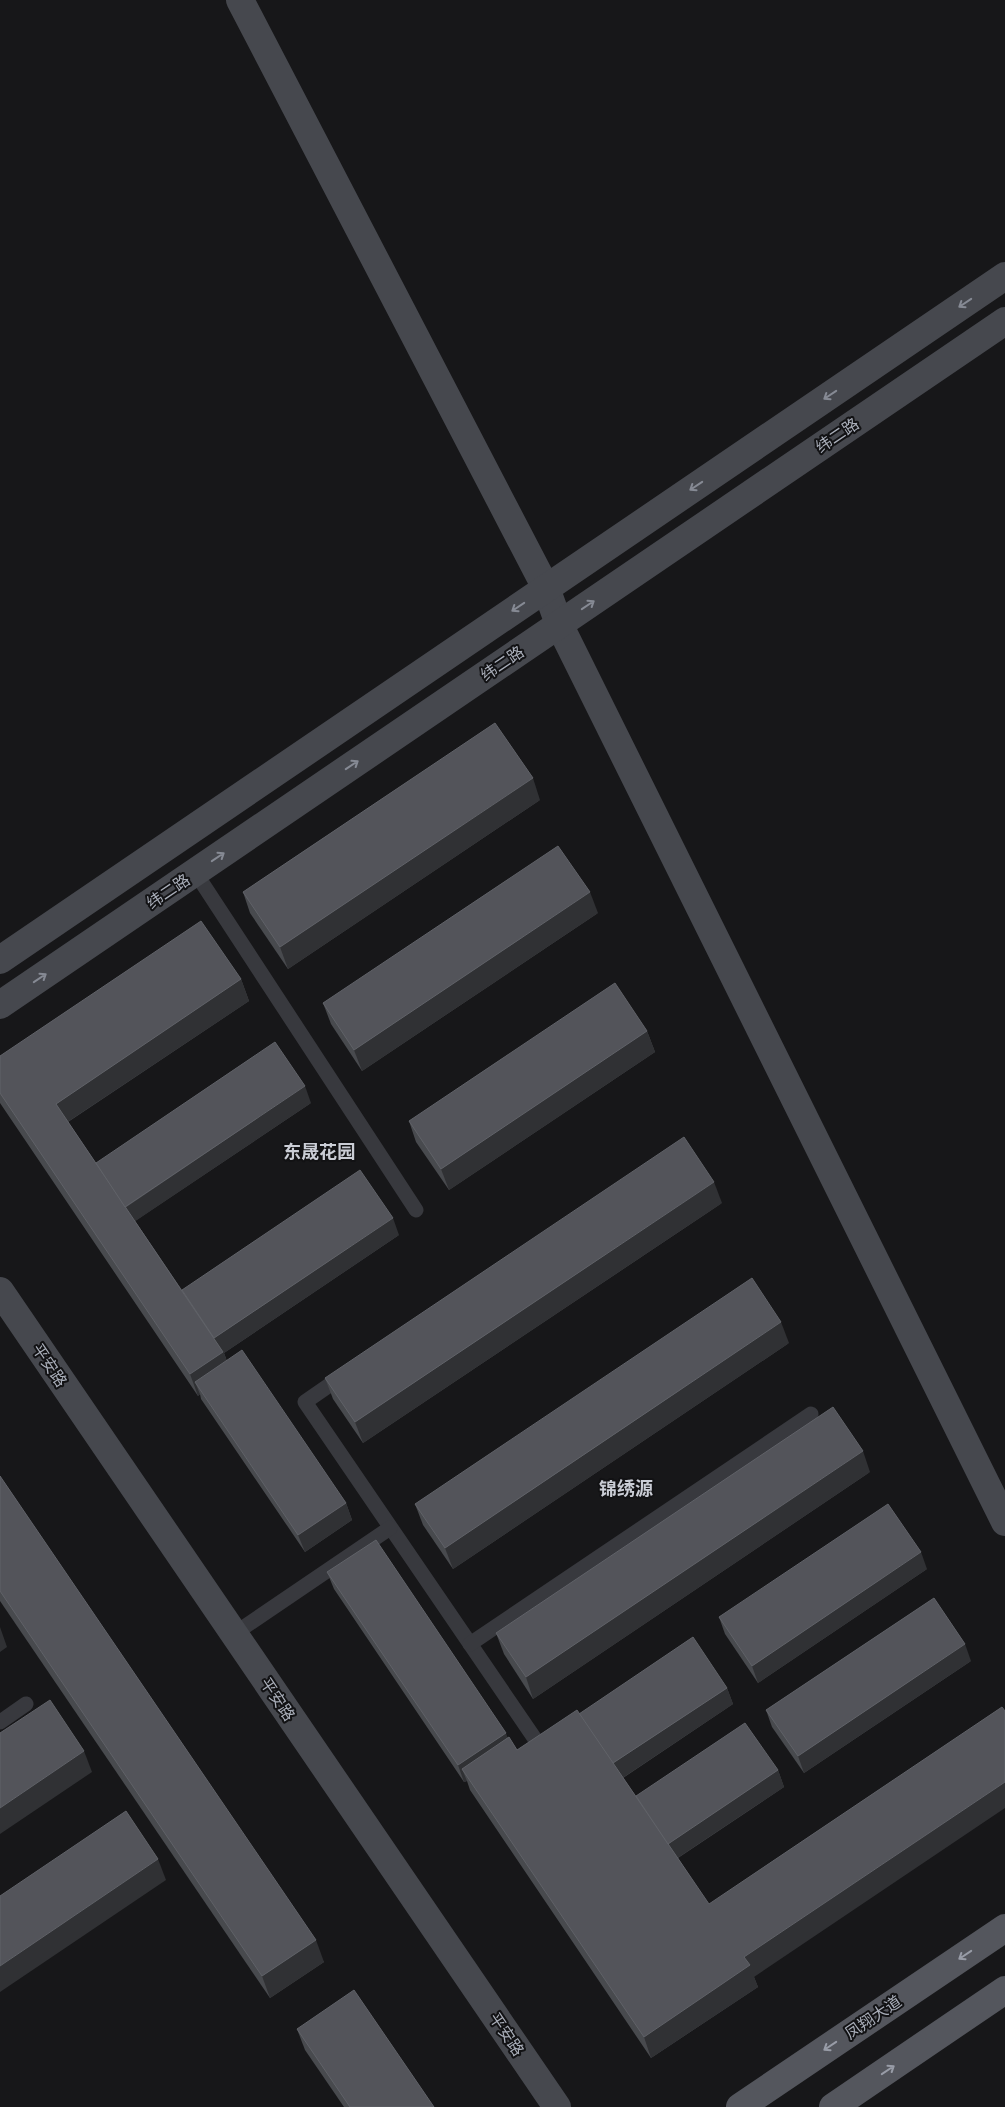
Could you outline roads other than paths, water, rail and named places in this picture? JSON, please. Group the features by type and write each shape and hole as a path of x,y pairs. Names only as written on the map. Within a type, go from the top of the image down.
{"main road":[{"name":"凤翔大道","path":"740,2107 1005,1928"},
{"path":"833,2107 1005,1990"}],"street":[{"path":"240,0 546,588 560,624 1005,1522"},
{"path":"0,960 1005,276"},
{"name":"纬二路","path":"0,1005 1005,321"},
{"name":"平安路","path":"0,1292 557,2107"}],"lane":[{"path":"195,872 416,1210"},
{"path":"354,1369 304,1402 535,1739"},
{"path":"470,1644 811,1414"},
{"path":"234,1634 390,1528"},
{"path":"0,1722 26,1704"}],"district":[{"name":"东晟花园","path":"319,1152"},
{"name":"锦绣源","path":"626,1489"}]}
